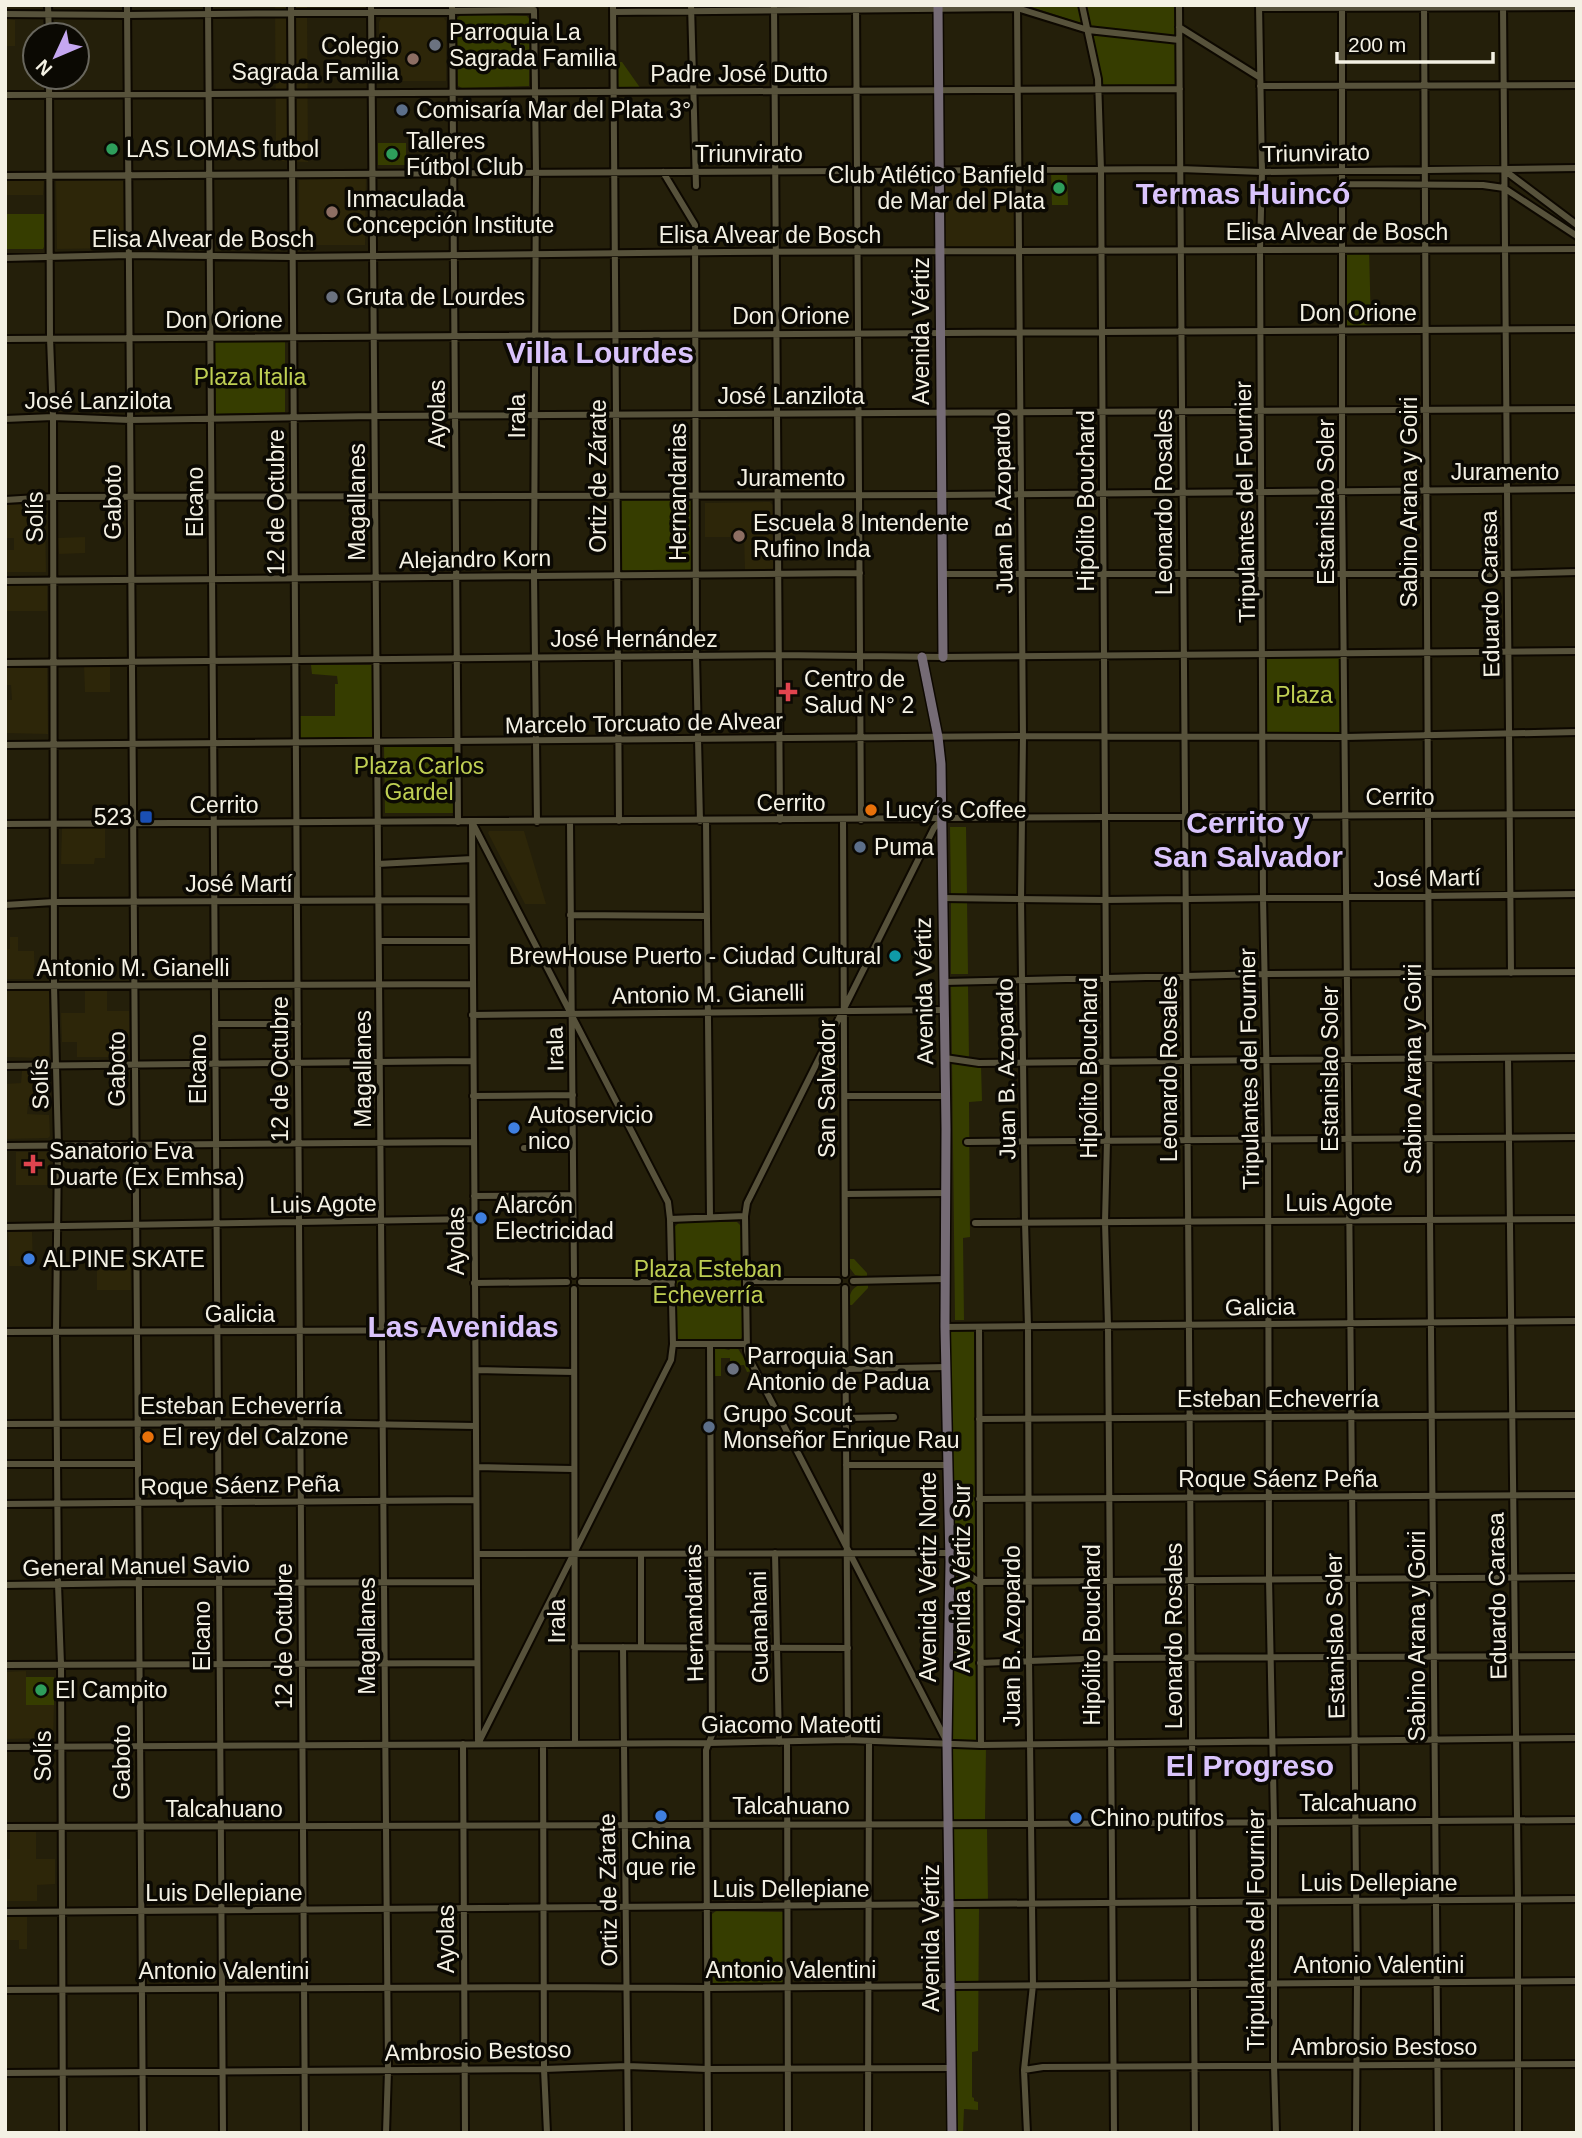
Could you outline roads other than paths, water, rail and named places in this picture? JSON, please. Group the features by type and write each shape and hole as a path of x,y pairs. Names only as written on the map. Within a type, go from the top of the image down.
{"street":[{"name":"Gaboto","path":"127,5 142,2133"},
{"name":"Hipólito Bouchard","path":"1082,5 1099,90 1101,170 1107,1141 1105,1222 1114,2133"},
{"name":"Leonardo Rosales","path":"1179,5 1195,2133"},
{"name":"Sabino Arana y Goiri","path":"1424,6 1438,2133"},
{"name":"Eduardo Carasa","path":"1503,6 1511,973"},
{"path":"856,7 861,820"},
{"name":"Avenida Vértiz","path":"938,7 943,657"},
{"path":"613,9 1017,7 1088,30 1180,40"},
{"name":"Juan B. Azopardo","path":"1017,7 1023,736 1021,899 1028,1327 1033,1985 1024,2070 1027,2133"},
{"path":"1259,7 1577,7"},
{"name":"Tripulantes del Fournier","path":"1259,7 1262,172 1260,249 1264,655 1263,898 1269,1221 1269,1579 1274,1821 1273,2065 1276,2133"},
{"name":"Estanislao Soler","path":"1342,7 1342,491 1357,1981 1356,2133"},
{"name":"Magallanes","path":"371,8 381,1143 380,1331 386,1743 386,2133"},
{"path":"5,14 48,9 127,15 208,9 452,8"},
{"name":"Irala","path":"452,8 534,10 537,822"},
{"name":"Ayolas","path":"452,8 458,822"},
{"path":"691,8 696,186"},
{"path":"774,8 780,820"},
{"name":"Elcano","path":"208,9 223,2133"},
{"name":"12 de Octubre","path":"291,9 305,2133"},
{"name":"Ortiz de Zárate","path":"613,9 619,821"},
{"path":"1179,27 1259,77"},
{"path":"1260,86 1577,85"},
{"name":"Padre José Dutto","path":"5,95 1180,89"},
{"name":"Solís","path":"49,94 63,2133"},
{"name":"Triunvirato","path":"5,176 1180,169 1262,172 1577,168"},
{"path":"1504,170 1577,225"},
{"name":"Hernandarias","path":"663,172 693,220 695,253 696,656 706,916 710,1217"},
{"path":"1342,184 1504,188 1577,236"},
{"name":"Elisa Alvear de Bosch","path":"5,258 129,255 292,257 1018,250 1577,249"},
{"name":"Don Orione","path":"5,338 1577,329"},
{"name":"José Lanzilota","path":"5,419 1577,409"},
{"name":"Juramento","path":"5,500 53,497 777,496 1577,489"},
{"path":"944,574 1577,572"},
{"name":"Alejandro Korn","path":"5,581 860,573"},
{"path":"1345,653 1577,652"},
{"name":"José Hernández","path":"5,663 616,656 943,657 1345,653"},
{"name":"Avenida Vértiz","path":"922,657 939,737 942,819 945,1327"},
{"name":"Marcelo Torcuato de Alvear","path":"5,744 1023,736 1345,737 1577,732"},
{"name":"Cerrito","path":"5,824 1577,814"},
{"path":"942,819 934,828 747,1203 745,1216 746,1344 749,1358 947,1743"},
{"name":"San Salvador","path":"842,820 845,1274"},
{"path":"472,822 668,1202 673,1344 671,1360 478,1744"},
{"name":"Ayolas","path":"472,822 478,1744"},
{"name":"Irala","path":"569,822 574,1275"},
{"path":"377,864 472,859"},
{"name":"José Martí","path":"942,898 1105,900 1577,894"},
{"name":"José Martí","path":"5,905 54,902 472,900"},
{"path":"570,915 706,916"},
{"path":"379,941 472,941"},
{"path":"944,982 1266,974 1577,972"},
{"name":"Antonio M. Gianelli","path":"5,986 472,984"},
{"name":"Antonio M. Gianelli","path":"472,1015 945,1010"},
{"path":"215,1024 298,1024"},
{"path":"945,1058 979,1063 1577,1058"},
{"name":"Eduardo Carasa","path":"1508,1058 1512,1219 1518,2133"},
{"path":"5,1066 473,1061"},
{"path":"473,1096 573,1095"},
{"path":"845,1096 944,1096"},
{"path":"967,1142 1577,1137"},
{"path":"5,1146 473,1142"},
{"path":"524,1148 573,1148"},
{"path":"845,1194 946,1193"},
{"path":"474,1196 573,1195"},
{"path":"670,1219 745,1216"},
{"name":"Luis Agote","path":"5,1227 474,1219"},
{"name":"Luis Agote","path":"975,1223 1577,1219"},
{"path":"845,1274 849,1275 852,1281 851,1286 845,1288 841,1287 838,1281 841,1275 845,1274"},
{"path":"567,1282 574,1275 581,1282"},
{"path":"852,1281 944,1279"},
{"path":"747,1281 838,1281"},
{"path":"567,1282 568,1287 574,1289 579,1288 581,1282"},
{"path":"474,1283 567,1282"},
{"path":"581,1282 672,1282"},
{"path":"845,1288 848,1740"},
{"name":"Irala","path":"574,1289 575,1743"},
{"name":"Galicia","path":"945,1327 1577,1321"},
{"name":"Avenida Vértiz Norte","path":"945,1327 950,1557 947,1743"},
{"name":"Avenida Vértiz Sur","path":"979,1327 981,1745"},
{"name":"Galicia","path":"5,1332 474,1330"},
{"path":"673,1344 746,1344"},
{"name":"Hernandarias","path":"708,2133 706,1750 712,1735 710,1344"},
{"path":"846,1369 946,1367"},
{"path":"476,1370 574,1372"},
{"name":"Esteban Echeverría","path":"979,1419 1577,1415"},
{"path":"846,1418 894,1417"},
{"name":"Esteban Echeverría","path":"5,1424 300,1423 476,1426"},
{"path":"5,1464 138,1464"},
{"path":"846,1465 947,1465"},
{"path":"477,1467 573,1469"},
{"name":"Roque Sáenz Peña","path":"979,1499 1577,1495"},
{"name":"Roque Sáenz Peña","path":"5,1504 476,1500"},
{"name":"Guanahani","path":"775,1553 788,1824 788,2133"},
{"path":"477,1554 848,1553 950,1557 979,1583 1577,1577"},
{"path":"641,1554 641,1647"},
{"name":"General Manuel Savio","path":"5,1585 477,1582"},
{"path":"574,1647 848,1648"},
{"name":"Ortiz de Zárate","path":"623,1647 628,2133"},
{"path":"981,1662 1110,1658 1577,1656"},
{"path":"5,1665 477,1662"},
{"name":"Giacomo Mateotti","path":"5,1747 848,1740 981,1745 1577,1738"},
{"path":"868,2133 869,1741"},
{"name":"Avenida Vértiz","path":"947,1743 952,2133"},
{"name":"Ayolas","path":"463,1744 465,2133"},
{"path":"543,1744 544,2069 547,2133"},
{"name":"Talcahuano","path":"5,1827 1577,1820"},
{"name":"Luis Dellepiane","path":"5,1912 1577,1899"},
{"name":"Antonio Valentini","path":"5,1990 1577,1981"},
{"name":"Ambrosio Bestoso","path":"1024,2070 1043,2067 1577,2064"},
{"name":"Ambrosio Bestoso","path":"5,2073 627,2067 951,2068"}],"place":[{"name":"Parroquia La Sagrada Familia","path":"435,45"},
{"name":"Colegio Sagrada Familia","path":"413,59"},
{"name":"Comisaría Mar del Plata 3°","path":"402,110"},
{"name":"LAS LOMAS futbol","path":"112,149"},
{"name":"Talleres Fútbol Club","path":"392,154"},
{"name":"Club Atlético Banfield de Mar del Plata","path":"1059,188"},
{"name":"Inmaculada Concepción Institute","path":"332,212"},
{"name":"Gruta de Lourdes","path":"332,297"},
{"name":"Escuela 8 Intendente Rufino Inda","path":"739,536"},
{"name":"Centro de Salud N° 2","path":"788,692"},
{"name":"Lucy´s Coffee","path":"871,810"},
{"name":"523","path":"146,817"},
{"name":"Puma","path":"860,847"},
{"name":"BrewHouse Puerto - Ciudad Cultural","path":"895,956"},
{"name":"Autoservicio nico","path":"514,1128"},
{"name":"Sanatorio Eva Duarte (Ex Emhsa)","path":"33,1164"},
{"name":"Alarcón Electricidad","path":"481,1218"},
{"name":"ALPINE SKATE","path":"29,1259"},
{"name":"Parroquia San Antonio de Padua","path":"733,1369"},
{"name":"Grupo Scout Monseñor Enrique Rau","path":"709,1427"},
{"name":"El rey del Calzone","path":"148,1437"},
{"name":"El Campito","path":"41,1690"},
{"name":"China que rie","path":"661,1816"},
{"name":"Chino putifos","path":"1076,1818"}],"district":[{"name":"Termas Huincó","path":"1243,193"},
{"name":"Villa Lourdes","path":"600,352"},
{"name":"Cerrito y San Salvador","path":"1248,839"},
{"name":"Las Avenidas","path":"463,1326"},
{"name":"El Progreso","path":"1250,1765"}],"park label":[{"name":"Plaza Italia","path":"250,377"},
{"name":"Plaza","path":"1304,695"},
{"name":"Plaza Carlos Gardel","path":"419,779"},
{"name":"Plaza Esteban Echeverría","path":"708,1282"}]}
